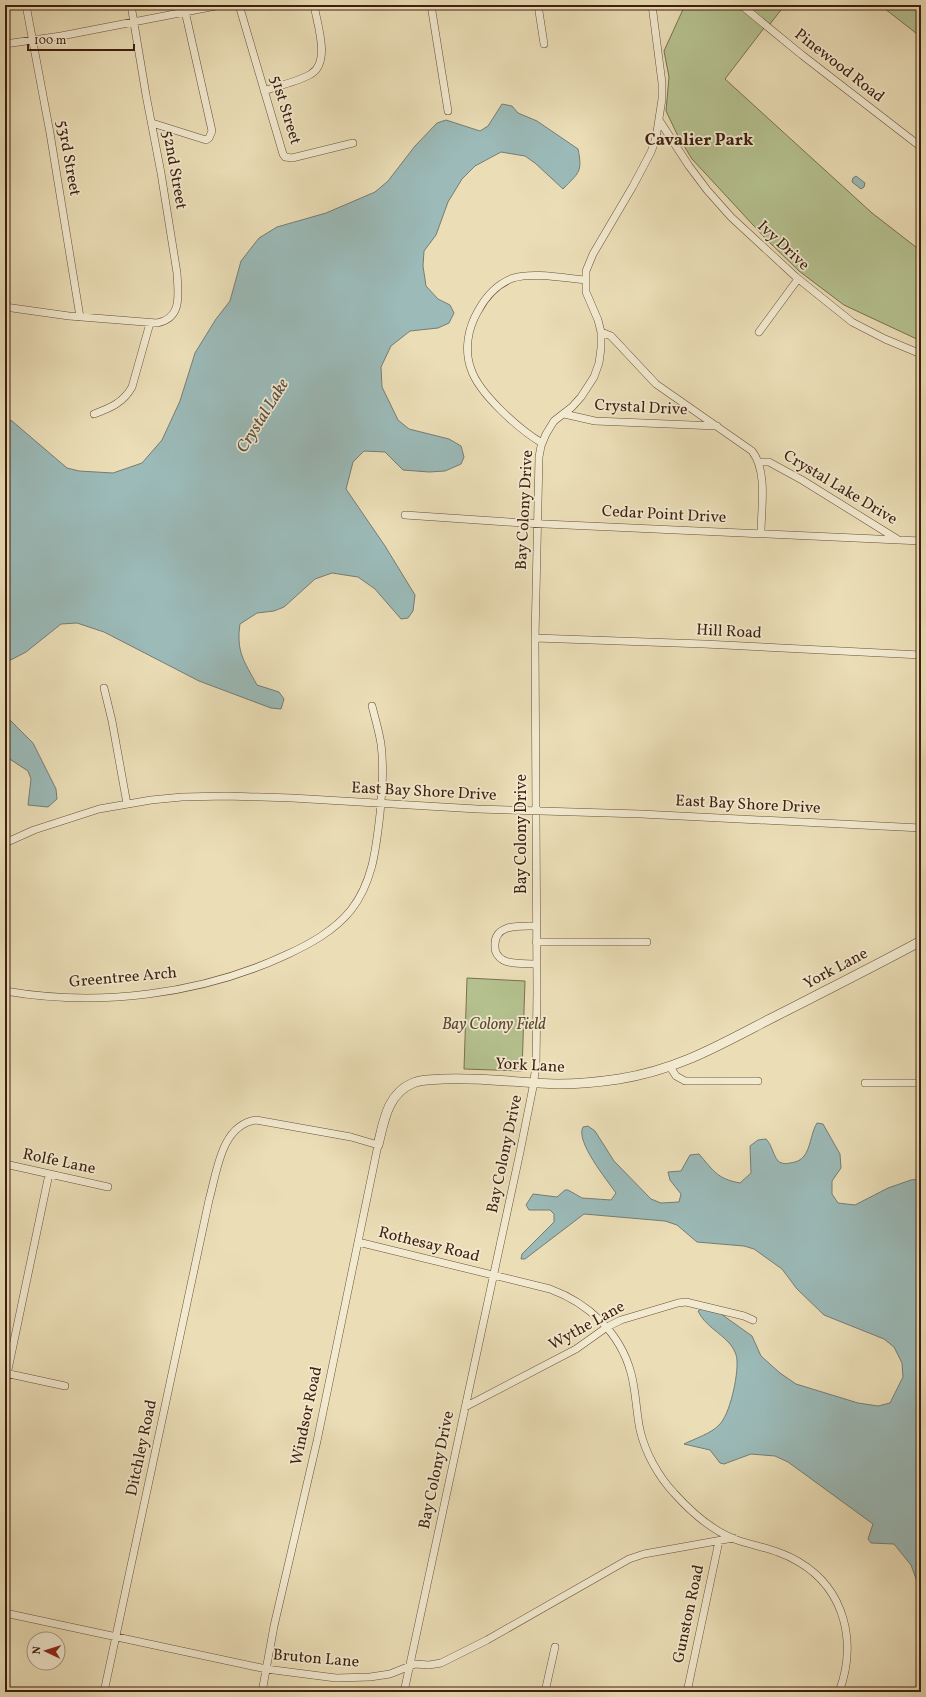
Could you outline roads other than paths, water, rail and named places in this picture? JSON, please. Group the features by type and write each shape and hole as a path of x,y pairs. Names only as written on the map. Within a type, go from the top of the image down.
{"street":[{"name":"53rd Street","path":"26,5 50,133 80,317"},
{"name":"52nd Street","path":"131,5 165,196 177,273 178,289 177,306 172,316 163,322 150,323"},
{"path":"5,44 61,36 221,5"},
{"name":"51st Street","path":"239,5 285,157 292,158 353,143"},
{"path":"264,91 311,74 320,65 322,53 314,5"},
{"path":"431,5 448,111"},
{"path":"538,5 544,44"},
{"name":"Bay Colony Drive","path":"404,1692 494,1276 534,1082 536,1065 537,964 535,638 539,457 542,443 551,426 581,397 594,377 601,355 601,332 598,320 586,292 585,280 588,266 593,254 633,186 651,152 656,138 662,83 652,5"},
{"name":"Pinewood Road","path":"741,5 802,55 921,147"},
{"path":"152,123 206,140 209,138 212,131 185,12"},
{"name":"Ivy Drive","path":"659,120 689,166 707,190 731,217 798,279 852,322 884,339 921,354"},
{"path":"542,443 518,426 490,397 471,370 468,347 471,326 481,305 489,294 503,282 513,278 541,276 585,280"},
{"path":"759,332 798,279"},
{"path":"5,307 80,317 150,323 132,387 128,394 116,405 94,414"},
{"name":"Crystal Lake Drive","path":"601,332 611,336 656,384 746,446 752,451 759,462 769,462 802,480 898,540"},
{"name":"Crystal Drive","path":"564,414 594,421 717,426"},
{"path":"759,462 762,474 761,533"},
{"name":"Cedar Point Drive","path":"406,516 921,541"},
{"name":"Hill Road","path":"535,638 704,644 921,655"},
{"path":"104,688 113,722 127,804"},
{"name":"Greentree Arch","path":"5,991 69,998 104,997 166,991 192,986 250,969 295,951 316,940 335,927 351,910 360,896 372,867 383,782 381,744 372,706"},
{"name":"East Bay Shore Drive","path":"5,843 34,830 99,809 182,797 227,796 536,811 648,814 921,828"},
{"path":"536,926 505,928 498,935 495,946 498,956 508,962 537,964"},
{"name":"York Lane","path":"378,1145 390,1104 400,1090 414,1083 422,1080 458,1079 501,1079 557,1084 591,1082 634,1076 670,1067 691,1059 735,1038 921,941"},
{"path":"536,942 647,942"},
{"path":"670,1067 676,1076 685,1081 758,1081"},
{"path":"864,1083 921,1083"},
{"name":"Ditchley Road","path":"104,1692 207,1209 226,1143 238,1128 249,1121 263,1120 351,1137 378,1145"},
{"name":"Windsor Road","path":"262,1692 274,1626 304,1497 378,1145"},
{"name":"Rolfe Lane","path":"5,1164 108,1187"},
{"path":"5,1384 6,1373 49,1174"},
{"name":"Rothesay Road","path":"358,1242 550,1289 577,1302 607,1327 616,1339 631,1372 642,1436 646,1448 658,1472 672,1491 701,1519 718,1531 733,1538 779,1552 800,1562 818,1577 827,1588 841,1611 846,1626 848,1640 847,1666 839,1692"},
{"name":"Wythe Lane","path":"465,1407 576,1349 607,1327 635,1314 686,1302 744,1316 753,1320"},
{"path":"6,1373 65,1386"},
{"name":"Bruton Lane","path":"5,1613 266,1670 351,1678 390,1674 415,1664 429,1665 441,1663 487,1640 629,1559 644,1554 733,1538"},
{"name":"Gunston Road","path":"687,1692 719,1541"},
{"path":"545,1692 555,1648"}],"water":[{"name":"Crystal Lake","path":"502,104 512,106 518,113 537,121 578,149 580,163 576,176 563,189 535,163 525,156 501,152 475,166 462,179 448,202 436,235 424,251 423,266 426,286 438,299 450,305 454,313 449,323 438,328 410,331 391,346 381,367 382,387 398,420 409,429 449,439 461,446 464,457 461,464 445,471 429,472 403,470 385,452 364,451 353,462 346,489 385,546 415,595 413,611 408,618 401,619 375,589 358,577 332,573 315,579 284,607 274,611 257,613 240,624 239,642 245,663 257,685 279,692 284,699 281,709 271,708 199,681 104,632 77,623 61,624 26,652 5,663 5,418 12,421 67,468 79,471 113,473 142,463 162,440 180,401 195,353 216,319 230,301 241,261 259,238 277,227 326,213 375,192 388,181 415,146 437,123 446,120 480,131 488,126"},
{"path":"856,176 865,183 864,187 861,189 852,182 853,178"},
{"path":"5,715 33,743 56,789 57,799 48,807 28,805 31,779 28,771 5,756"},
{"path":"817,1123 823,1124 840,1154 841,1168 832,1181 832,1194 838,1203 855,1205 888,1188 911,1180 921,1179 921,1592 911,1565 894,1544 871,1543 868,1539 873,1524 788,1462 775,1456 751,1454 724,1464 720,1463 710,1450 684,1444 712,1431 723,1420 730,1404 736,1376 736,1354 730,1344 701,1316 698,1311 703,1308 717,1311 752,1336 761,1356 780,1373 796,1384 858,1403 878,1406 890,1403 903,1377 902,1363 894,1347 884,1339 824,1315 797,1289 782,1269 754,1249 744,1246 697,1242 677,1225 665,1221 584,1214 525,1259 521,1259 522,1254 554,1222 554,1214 550,1210 529,1210 526,1205 533,1194 557,1197 565,1190 568,1190 582,1198 611,1200 616,1193 599,1170 588,1151 582,1133 583,1127 588,1126 595,1131 614,1161 651,1199 661,1203 679,1202 681,1194 670,1180 668,1172 681,1171 690,1155 699,1154 716,1173 726,1179 740,1183 751,1173 750,1146 758,1140 766,1139 778,1161 786,1164 797,1161 806,1153"},
{"path":"921,1644 921,1692 920,1692 919,1653"}],"district":[{"name":"Cavalier Park","path":"699,140"}],"park label":[{"name":"Bay Colony Field","path":"494,1025"}]}
